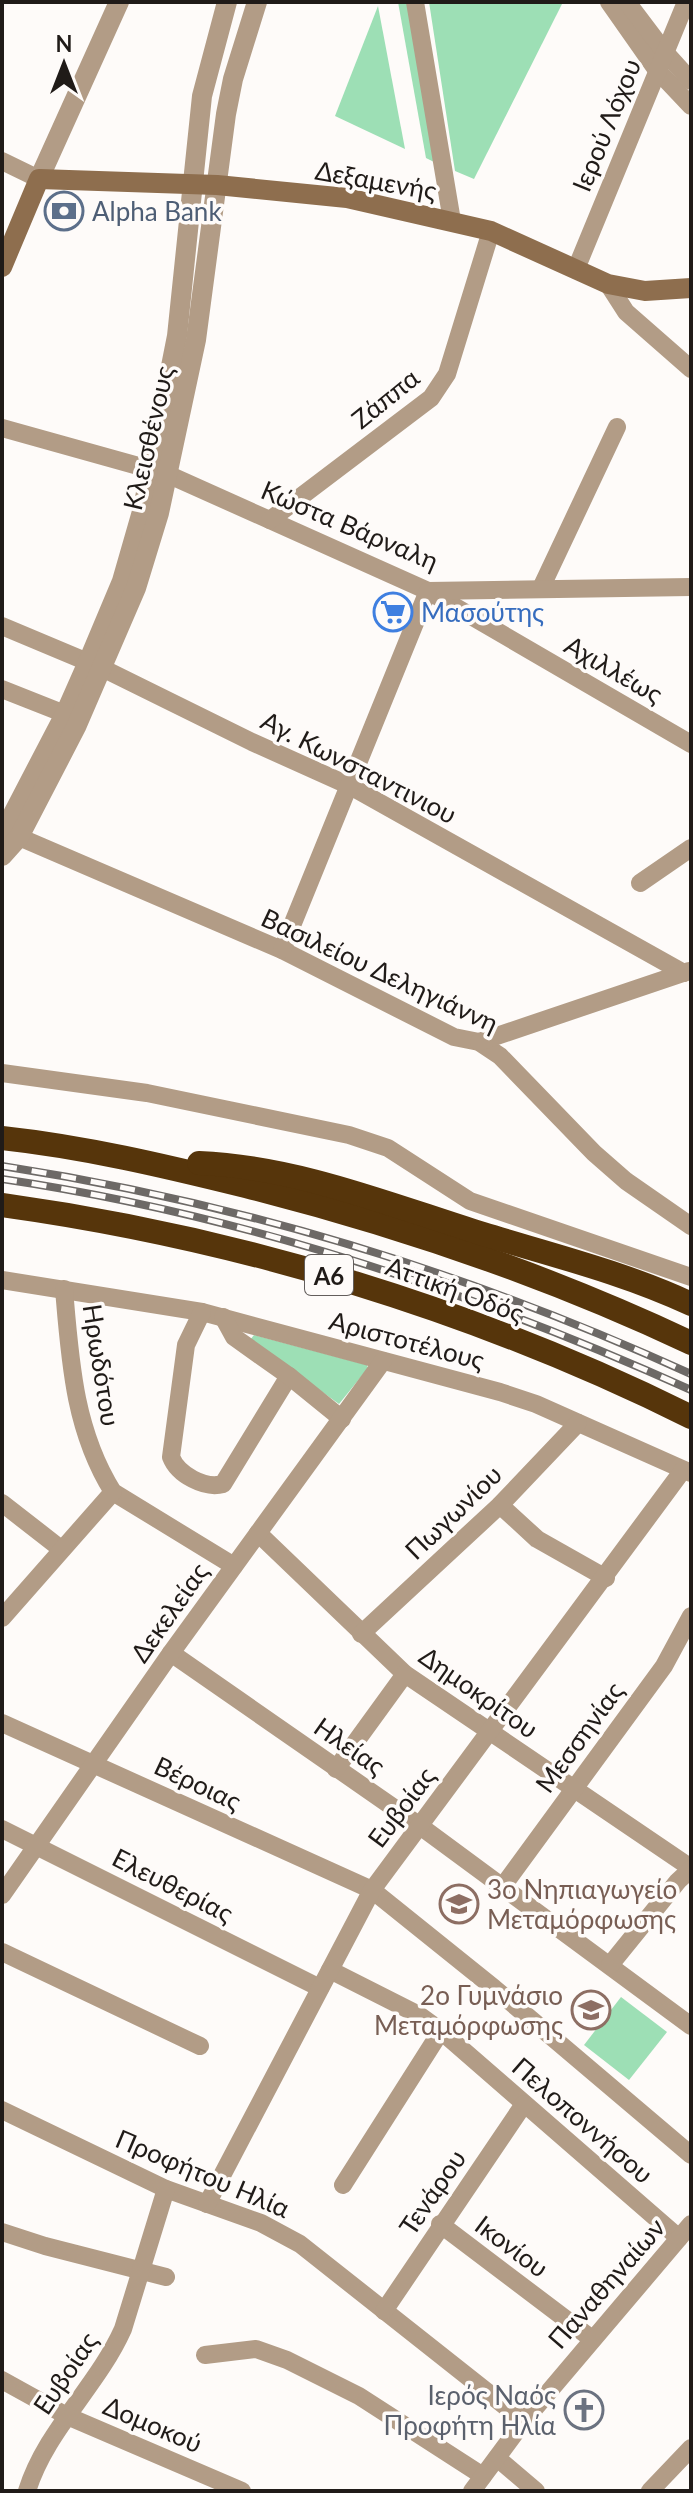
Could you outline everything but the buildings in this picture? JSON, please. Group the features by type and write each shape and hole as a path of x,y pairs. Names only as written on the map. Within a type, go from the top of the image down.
{"highway":[{"name":"Αττική Οδός","path":"2,1138 148,1162 339,1210 454,1245 565,1287 691,1343"},
{"path":"148,1162 229,1165 281,1173 621,1277 691,1304"},
{"name":"Αττική Οδός","path":"2,1205 64,1214 205,1243 339,1278 462,1319 643,1393 691,1420"}],"main road":[{"name":"Δεξαμενής","path":"39,179 217,185 347,198 491,231 608,284 645,291 689,290"},
{"path":"2,267 39,179"}],"street":[{"path":"2,161 39,179 119,2"},
{"name":"Κλεισθένους","path":"187,338 193,184 202,96 227,2"},
{"name":"Κλεισθένους","path":"7,833 76,727 160,472 217,185 233,79 257,2"},
{"path":"415,2 452,221"},
{"path":"609,2 660,60 691,81"},
{"path":"627,2 691,106"},
{"name":"Ιερού Λόχου","path":"576,269 686,2"},
{"name":"Ζάππα","path":"270,520 440,388 491,231"},
{"path":"608,284 626,312 691,369"},
{"path":"541,588 617,427"},
{"name":"Κώστα Βάρναλη","path":"2,428 160,472 428,591 691,587"},
{"path":"282,950 428,591"},
{"name":"Αχιλλέως","path":"428,591 691,744"},
{"name":"Αγ. Κωνσταντινιου","path":"2,626 95,665 350,786 688,971"},
{"name":"Κλεισθένους","path":"2,856 7,833 65,714 95,665"},
{"path":"2,689 65,714"},
{"name":"Βασιλείου Δεληγιάννη","path":"7,833 282,950 454,1037 479,1042 500,1056 594,1153 626,1181 691,1226"},
{"path":"640,883 691,848"},
{"path":"479,1042 688,971"},
{"path":"2,1073 161,1095 349,1135 388,1148 470,1201 691,1277"},
{"name":"Αριστοτέλους","path":"2,1280 202,1312 500,1392 536,1404 687,1471"},
{"name":"Ηρωδότου","path":"64,1289 71,1366 85,1437 113,1492"},
{"path":"202,1312 186,1345 171,1457 174,1465 182,1471 205,1485 223,1484 289,1376"},
{"path":"223,1317 234,1337 342,1419"},
{"name":"Δεκελείας","path":"2,1895 171,1653 383,1361"},
{"name":"Πωγωνίου","path":"361,1634 500,1505 578,1423"},
{"name":"Ευβοίας","path":"207,2204 372,1890 687,1471"},
{"path":"2,1618 113,1492 234,1566"},
{"path":"2,1503 61,1549"},
{"path":"500,1505 537,1539 606,1578"},
{"name":"Δημοκρίτου","path":"258,1533 405,1674 691,1869"},
{"name":"Μεσσηνίας","path":"503,1886 664,1666 691,1616"},
{"name":"Ηλείας","path":"171,1653 420,1826 691,2026"},
{"path":"336,1769 405,1674"},
{"name":"Βέροιας","path":"2,1723 372,1890 494,1988 691,2155"},
{"name":"Ελευθερίας","path":"2,1829 320,1988"},
{"path":"610,1965 691,1869"},
{"path":"2,1952 200,2046"},
{"name":"Πελοποννήσου","path":"330,1970 419,2015 441,2031 524,2104 685,2231"},
{"path":"343,2185 441,2031"},
{"name":"Τενάρου","path":"384,2311 524,2104"},
{"name":"Προφήτου Ηλία","path":"2,2110 166,2189 280,2231 524,2421"},
{"name":"Ευβοίας","path":"27,2491 47,2444 115,2348 128,2317 166,2189"},
{"name":"Ικονίου","path":"440,2224 592,2339"},
{"name":"Παναθηναίων","path":"478,2484 524,2421 685,2231"},
{"path":"2,2232 166,2277"},
{"path":"205,2355 256,2349 287,2360 359,2396 478,2484"},
{"name":"Δομοκού","path":"2,2380 67,2416 242,2491"},
{"path":"650,2491 691,2448"},
{"path":"497,2458 536,2491"}],"green space":[{"path":"398,2 408,2 436,163 426,158"},
{"path":"429,2 563,2 474,179 455,171"},
{"path":"378,6 405,149 335,116"},
{"path":"254,1335 367,1365 368,1368 339,1404 250,1340"},
{"path":"621,1997 667,2032 629,2080 584,2045"}],"railway":[{"path":"2,1166 180,1200 354,1246 524,1304 691,1374"},
{"path":"2,1179 180,1213 354,1260 524,1320 691,1390"}],"place":[{"name":"Alpha Bank","path":"64,211"},
{"name":"Μασούτης","path":"393,612"},
{"name":"3ο Νηπιαγωγείο Μεταμόρφωσης","path":"459,1904"},
{"name":"2ο Γυμνάσιο Μεταμόρφωσης","path":"591,2010"},
{"name":"Ιερός Ναός Προφήτη Ηλία","path":"584,2410"}]}
